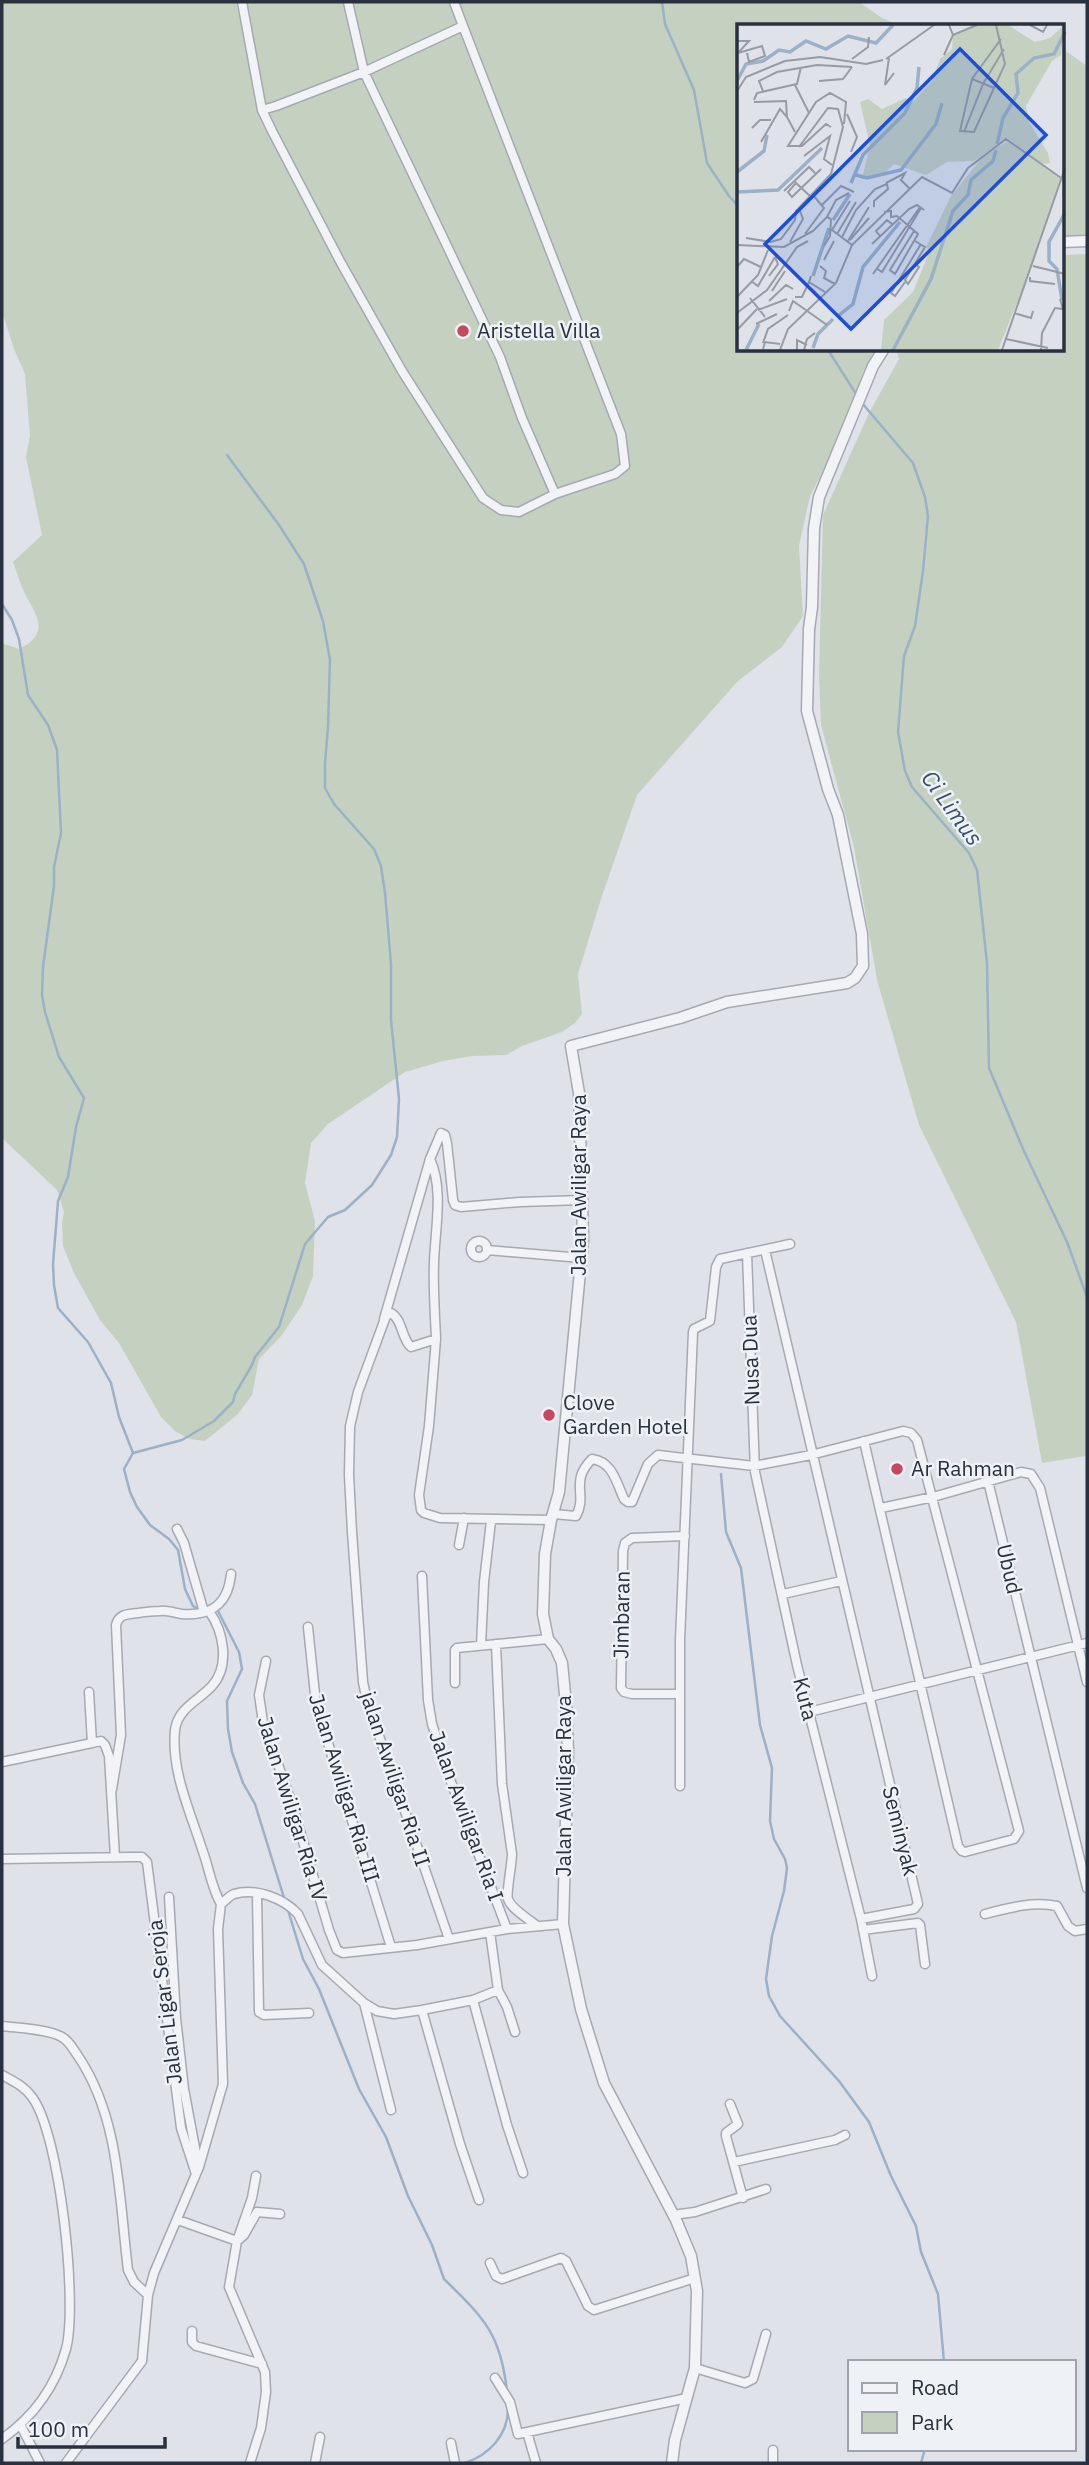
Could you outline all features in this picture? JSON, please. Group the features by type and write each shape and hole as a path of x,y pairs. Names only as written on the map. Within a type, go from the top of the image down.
{"street":[{"path":"242,2 262,110 341,263 402,371 483,498 501,510 519,512 555,494 615,474 625,466 621,433 454,2"},
{"path":"348,2 364,72 500,357 522,418 555,494"},
{"path":"262,110 364,72 463,26"},
{"path":"1064,242 1087,240"},
{"name":"Jalan Awiligar Raya","path":"672,2463 675,2440 695,2368 698,2314 691,2256 673,2215 604,2083 581,2009 563,1924 568,1750 566,1705 562,1663 548,1639 543,1614 543,1572 559,1492 583,1240 579,1093 571,1046 680,1018 727,1002 843,984 860,972 864,951 838,815 828,789 807,711 809,629 814,528 819,497 873,366 882,352"},
{"path":"583,1200 520,1202 461,1208 455,1205 453,1200 445,1135 439,1135 430,1159 434,1167 437,1200 434,1264 436,1339 419,1506 424,1513 434,1517 491,1521 573,1517 579,1511 579,1477 592,1459 601,1460 610,1466 624,1499 632,1502 648,1464 653,1458 663,1455 754,1466 811,1455 864,1441 903,1431 911,1433 917,1440 933,1497 1019,1831 1014,1839 965,1852 958,1846 864,1441"},
{"name":"jalan Awiligar Ria II","path":"430,1159 384,1318 352,1410 349,1475 367,1701 449,1939"},
{"name":"Nusa Dua","path":"689,1459 693,1332 710,1321 716,1267 720,1259 790,1244"},
{"path":"487,1250 581,1258"},
{"path":"765,1250 869,1699"},
{"name":"Nusa Dua","path":"747,1253 754,1466"},
{"path":"384,1318 391,1313 396,1315 411,1347 436,1339"},
{"path":"680,1786 680,1694 689,1459"},
{"name":"Kuta","path":"754,1466 797,1665 861,1919 872,1976"},
{"path":"881,1508 933,1497 1021,1472 1031,1474 1040,1488 1083,1644 1087,1682"},
{"name":"Ubud","path":"988,1481 1030,1657"},
{"path":"459,1545 464,1518"},
{"path":"481,1645 491,1521"},
{"path":"66,2463 142,2361 148,2295 160,2257 197,2171 223,2084 218,1929 220,1904 181,1786 175,1740 181,1713 212,1685 221,1666 223,1651 221,1636 207,1612 177,1528"},
{"name":"Jimbaran","path":"680,1694 632,1694 621,1688 623,1551 625,1543 632,1538 685,1536"},
{"path":"112,1789 121,1735 116,1625 118,1620 123,1615 162,1610 185,1614 207,1612 223,1600 229,1589 231,1574"},
{"name":"Jalan Awiligar Ria I","path":"422,1576 428,1700 432,1724 448,1774 507,1929"},
{"path":"783,1594 841,1581"},
{"name":"Jalan Awiligar Ria III","path":"307,1628 316,1704 391,1947"},
{"path":"455,1683 455,1649 548,1639"},
{"path":"496,1644 502,1784 512,1854 507,1895 511,1904 537,1926"},
{"path":"809,1712 1083,1644"},
{"path":"1030,1657 1087,1888"},
{"name":"Jalan Awiligar Ria IV","path":"266,1661 258,1695 263,1723 292,1804 334,1947 340,1952 391,1947"},
{"path":"89,1692 92,1743"},
{"name":"Seminyak","path":"861,1919 914,1909 918,1904 869,1699"},
{"path":"2,1762 101,1741 105,1745 112,1789 115,1857 2,1859"},
{"name":"Jalan Ligar Seroja","path":"115,1857 142,1857 147,1862 181,2128 197,2171"},
{"path":"220,1904 235,1893 279,1899 291,1906 298,1914 322,1965 364,2003 386,2014 473,2000 498,1990"},
{"path":"257,1894 259,2012 264,2015 309,2013"},
{"path":"169,1897 179,2042 197,2171"},
{"path":"985,1914 1019,1906 1048,1904 1057,1906 1068,1926 1075,1931 1087,1928"},
{"path":"863,1930 918,1923 925,1964"},
{"path":"391,1947 490,1931 563,1924"},
{"path":"490,1931 498,1990 515,2032"},
{"path":"473,2000 506,2125 523,2173"},
{"path":"364,2003 391,2110"},
{"path":"422,2010 460,2144 479,2200"},
{"path":"2,2026 58,2034 69,2043 88,2070 105,2109 116,2167 128,2270 134,2282 148,2295"},
{"path":"2,2075 17,2083 33,2098 45,2127 58,2182 71,2291 69,2335 60,2366 37,2409 21,2426 2,2439"},
{"path":"730,2104 738,2124 726,2133 726,2136 743,2198"},
{"path":"734,2162 835,2140 845,2135"},
{"path":"250,2463 261,2428 266,2392 265,2372 229,2287 237,2241 246,2218 256,2176"},
{"path":"673,2215 695,2212 766,2189"},
{"path":"237,2241 260,2211 280,2214"},
{"path":"178,2220 237,2241"},
{"path":"490,2263 496,2276 502,2279 561,2258 566,2261 588,2306 594,2310 695,2278"},
{"path":"192,2331 192,2342 197,2346 261,2364"},
{"path":"695,2368 745,2384 753,2379 766,2334"},
{"path":"495,2378 510,2402 518,2434 687,2398"},
{"path":"21,2426 40,2463"},
{"path":"527,2432 536,2463 529,2463"},
{"path":"315,2463 320,2437"},
{"path":"451,2443 455,2463"},
{"path":"773,2450 773,2463"}],"green space":[{"path":"2,2 859,2 896,24 737,24 737,352 874,352 863,372 847,425 810,496 799,546 803,616 782,647 737,682 637,795 578,974 582,1014 575,1023 562,1032 522,1046 506,1055 472,1056 405,1072 328,1124 311,1143 305,1183 315,1221 313,1276 302,1305 282,1335 259,1359 252,1395 238,1414 205,1441 190,1439 176,1432 161,1417 119,1343 100,1320 74,1273 63,1246 64,1212 57,1190 2,1138 2,643 19,649 29,643 38,631 37,618 13,562 42,535 26,457 30,436 25,374 2,311"},
{"path":"1064,50 1087,66 1087,234 1064,238"},
{"path":"1087,254 1087,1458 1042,1463 1016,1322 919,1125 877,980 854,847 821,725 819,674 823,515 869,413 899,359 897,352 1064,352 1064,255"}],"waterway":[{"name":"Ci Limus","path":"662,2 665,24 694,90 707,163 737,205"},
{"name":"Ci Limus","path":"829,352 858,397"},
{"name":"Ci Limus","path":"862,403 913,463 925,497 928,516 915,626 904,656 898,732 905,771 912,787 969,853 977,870 987,963 989,1068 1023,1149 1067,1242 1087,1297"},
{"path":"212,1605 199,1609 193,1606 185,1589 178,1550 169,1539 150,1525 137,1507 124,1469 133,1453 182,1440 214,1421 233,1402 255,1357 279,1327 305,1244 328,1217 345,1210 372,1185 391,1155 397,1137 399,1099 391,1020 391,964 381,866 374,849 334,804 325,788 330,660 323,621 304,564 227,455"},
{"path":"2,604 19,639 28,695 48,725 57,750 61,833 54,867 42,995 59,1057 84,1098 68,1177 58,1201 54,1285 58,1308 88,1342 111,1383 119,1417 133,1453"},
{"path":"721,1474 726,1532 741,1568 760,1725 772,1768 770,1821 774,1839 787,1868 772,1936 766,1979 769,1996 780,2016 839,2081 869,2122 891,2176 916,2226 921,2252 938,2294 944,2360"},
{"path":"217,1609 239,1652 242,1669 227,1701 232,1752 243,1783 255,1804 285,1901"},
{"path":"287,1907 303,1959 319,1989 359,2089 386,2137 444,2279 488,2328 500,2355 507,2392"},
{"path":"465,2463 482,2455 496,2443 505,2427 508,2409"},
{"path":"921,2463 924,2451"}],"place":[{"name":"Aristella Villa","path":"463,331"},
{"name":"Clove Garden Hotel","path":"549,1415"},
{"name":"Ar Rahman","path":"897,1469"}]}
